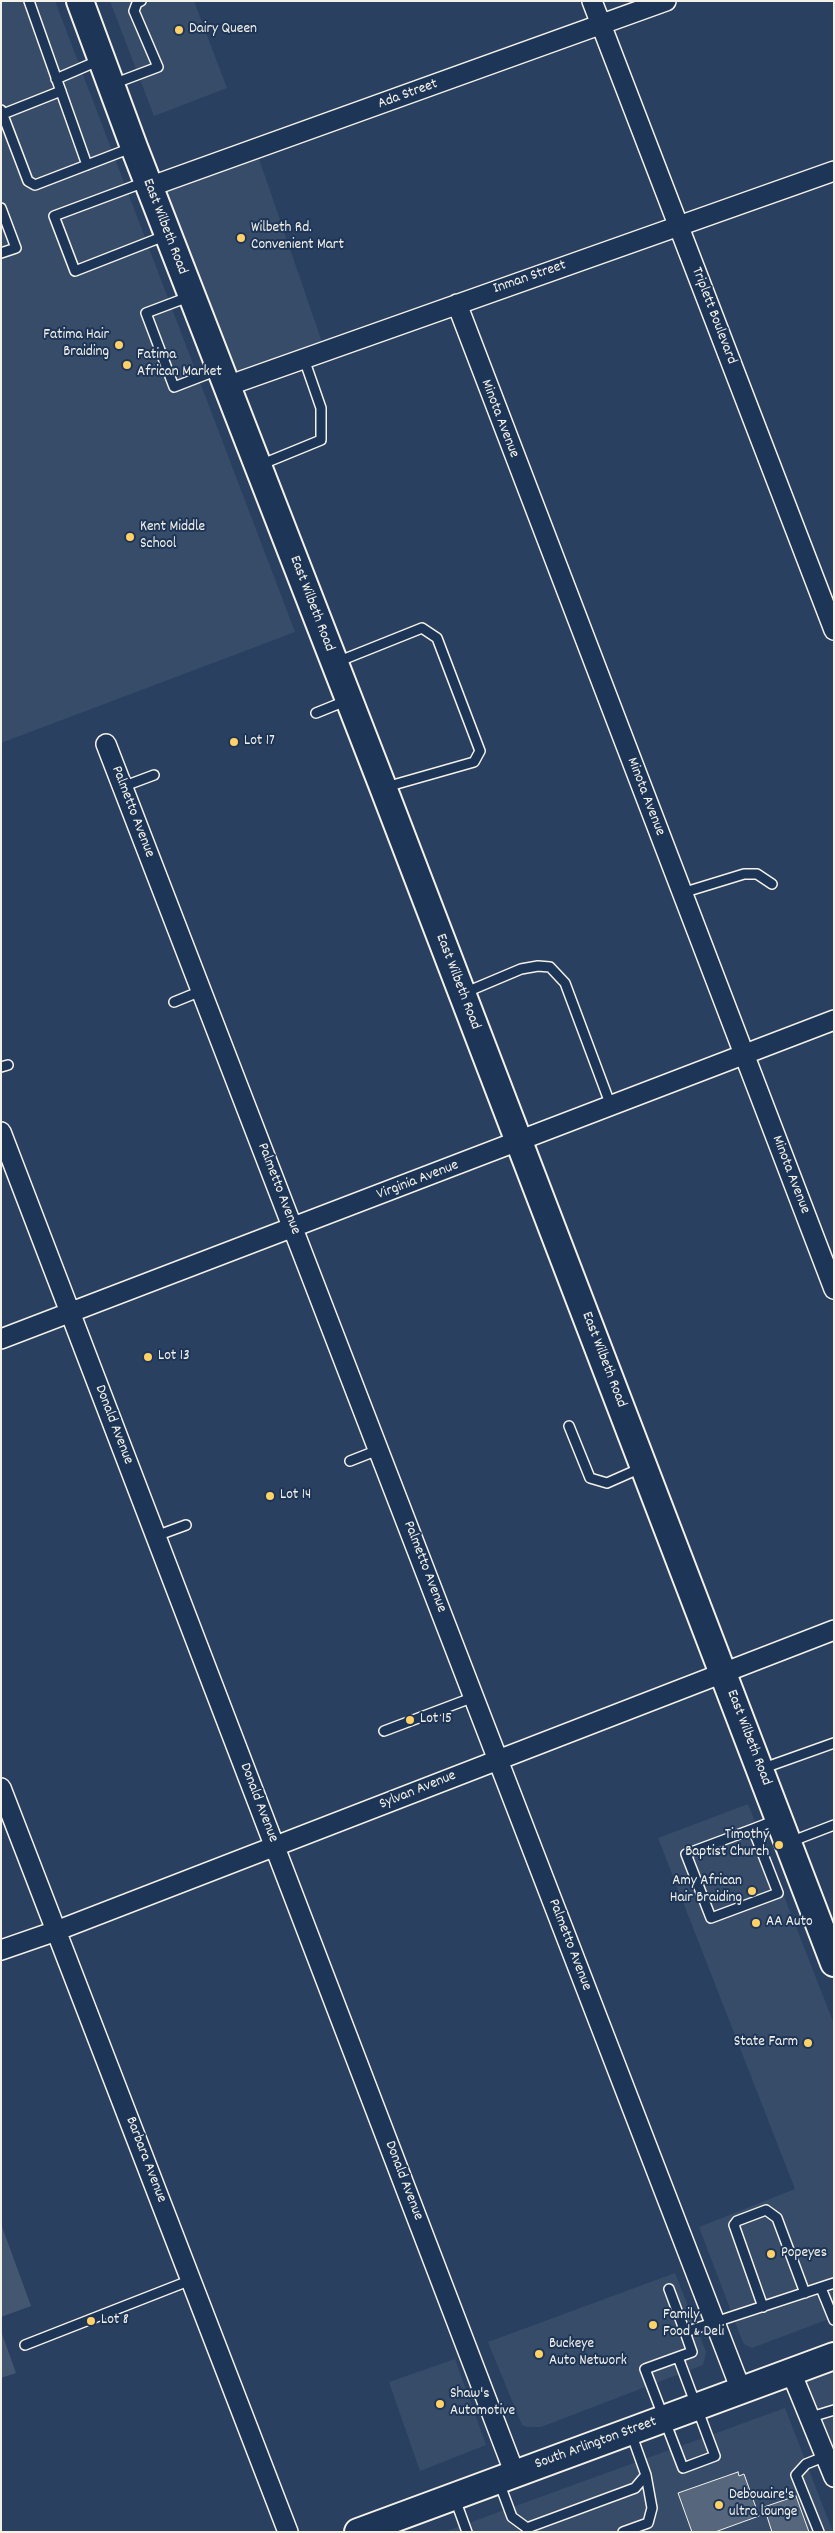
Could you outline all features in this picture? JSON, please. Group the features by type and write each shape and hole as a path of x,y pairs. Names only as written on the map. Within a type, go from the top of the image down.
{"main road":[{"name":"East Wilbeth Road","path":"80,1 110,86 167,235 462,994 834,1963"},
{"name":"South Arlington Street","path":"368,2530 454,2496 834,2356"}],"street":[{"name":"Triplett Boulevard","path":"592,1 834,630"},
{"name":"Ada Street","path":"148,184 666,1"},
{"name":"Inman Street","path":"224,378 304,359 834,171"},
{"name":"Minota Avenue","path":"457,304 834,1289"},
{"name":"Palmetto Avenue","path":"106,744 741,2390"},
{"name":"Virginia Avenue","path":"1,1339 519,1143 834,1020"},
{"name":"Donald Avenue","path":"1,1132 274,1846 507,2477"},
{"name":"Sylvan Avenue","path":"1,1950 56,1931 834,1630"},
{"name":"Barbara Avenue","path":"1,1788 288,2532"},
{"path":"791,2372 834,2477"}],"lane":[{"path":"29,1 87,165"},
{"path":"110,86 158,67 134,10 137,3 141,1"},
{"path":"56,79 101,60"},
{"path":"61,91 2,112 28,181 35,185 134,147"},
{"path":"148,184 54,216 75,270 167,235"},
{"path":"1,208 16,248 1,253"},
{"path":"191,296 146,313 174,387 224,378"},
{"path":"257,466 321,440 321,408 304,359"},
{"path":"334,663 422,628 436,638 480,752 474,762 382,788"},
{"path":"316,712 348,700"},
{"path":"122,787 154,775"},
{"path":"682,893 744,874 757,874 772,884"},
{"path":"462,994 521,969 538,966 550,967 565,983 611,1106"},
{"path":"174,1002 201,991"},
{"path":"568,1426 590,1478 607,1483 644,1467"},
{"path":"350,1461 378,1450"},
{"path":"156,1536 186,1525"},
{"path":"384,1732 474,1697"},
{"path":"760,1769 834,1743"},
{"path":"753,1829 778,1892 712,1918 686,1854 753,1829 783,1831 834,1825"},
{"path":"763,2307 734,2225 737,2221 766,2210 773,2213 777,2218 805,2293"},
{"path":"25,2345 191,2280"},
{"path":"685,2332 834,2283"},
{"path":"821,2288 834,2320"},
{"path":"669,2289 692,2352 678,2357 645,2369 683,2468 715,2456 678,2357"},
{"path":"811,2417 834,2410"},
{"path":"624,2532 648,2522 652,2508 646,2475 631,2431"},
{"path":"819,2532 796,2475 806,2464 826,2456"},
{"path":"507,2477 512,2517 528,2530 635,2488 646,2475"},
{"path":"454,2496 467,2532"}],"shaded area":[{"name":"Kent Middle School","path":"1,1 55,1 295,632 1,743"},
{"path":"110,1 194,1 227,88 154,116"},
{"path":"256,150 325,351 227,386 149,187"},
{"path":"748,1804 834,2024 834,2317 752,2348 744,2344 742,2340 699,2227 795,2189 658,1838"},
{"path":"1,2224 31,2306 1,2317"},
{"path":"675,2273 706,2352 703,2365 541,2427 522,2425 488,2342"},
{"path":"1,2331 16,2373 1,2378"},
{"path":"834,2356 834,2477 791,2372"},
{"path":"455,2359 486,2445 420,2471 389,2382"},
{"path":"785,2408 833,2532 444,2532"}],"building":[{"path":"738,2472 739,2476 744,2474 759,2516 715,2532 692,2532 678,2493"},
{"path":"796,2496 809,2532 772,2532 764,2507"}],"place":[{"name":"Dairy Queen","path":"179,30"},
{"name":"Wilbeth Rd. Convenient Mart","path":"241,238"},
{"name":"Fatima Hair Braiding","path":"119,345"},
{"name":"Fatima African Market","path":"127,365"},
{"name":"Kent Middle School","path":"130,537"},
{"name":"Lot 17","path":"234,742"},
{"name":"Lot 13","path":"148,1357"},
{"name":"Lot 14","path":"270,1496"},
{"name":"Lot 15","path":"410,1720"},
{"name":"Timothy Baptist Church","path":"779,1845"},
{"name":"Amy African Hair Braiding","path":"752,1891"},
{"name":"AA Auto","path":"756,1923"},
{"name":"State Farm","path":"808,2043"},
{"name":"Popeyes","path":"771,2254"},
{"name":"Lot 8","path":"91,2321"},
{"name":"Family Food & Deli","path":"653,2325"},
{"name":"Buckeye Auto Network","path":"539,2354"},
{"name":"Shaw's Automotive","path":"440,2404"},
{"name":"Debouaire's ultra lounge","path":"719,2505"}]}
